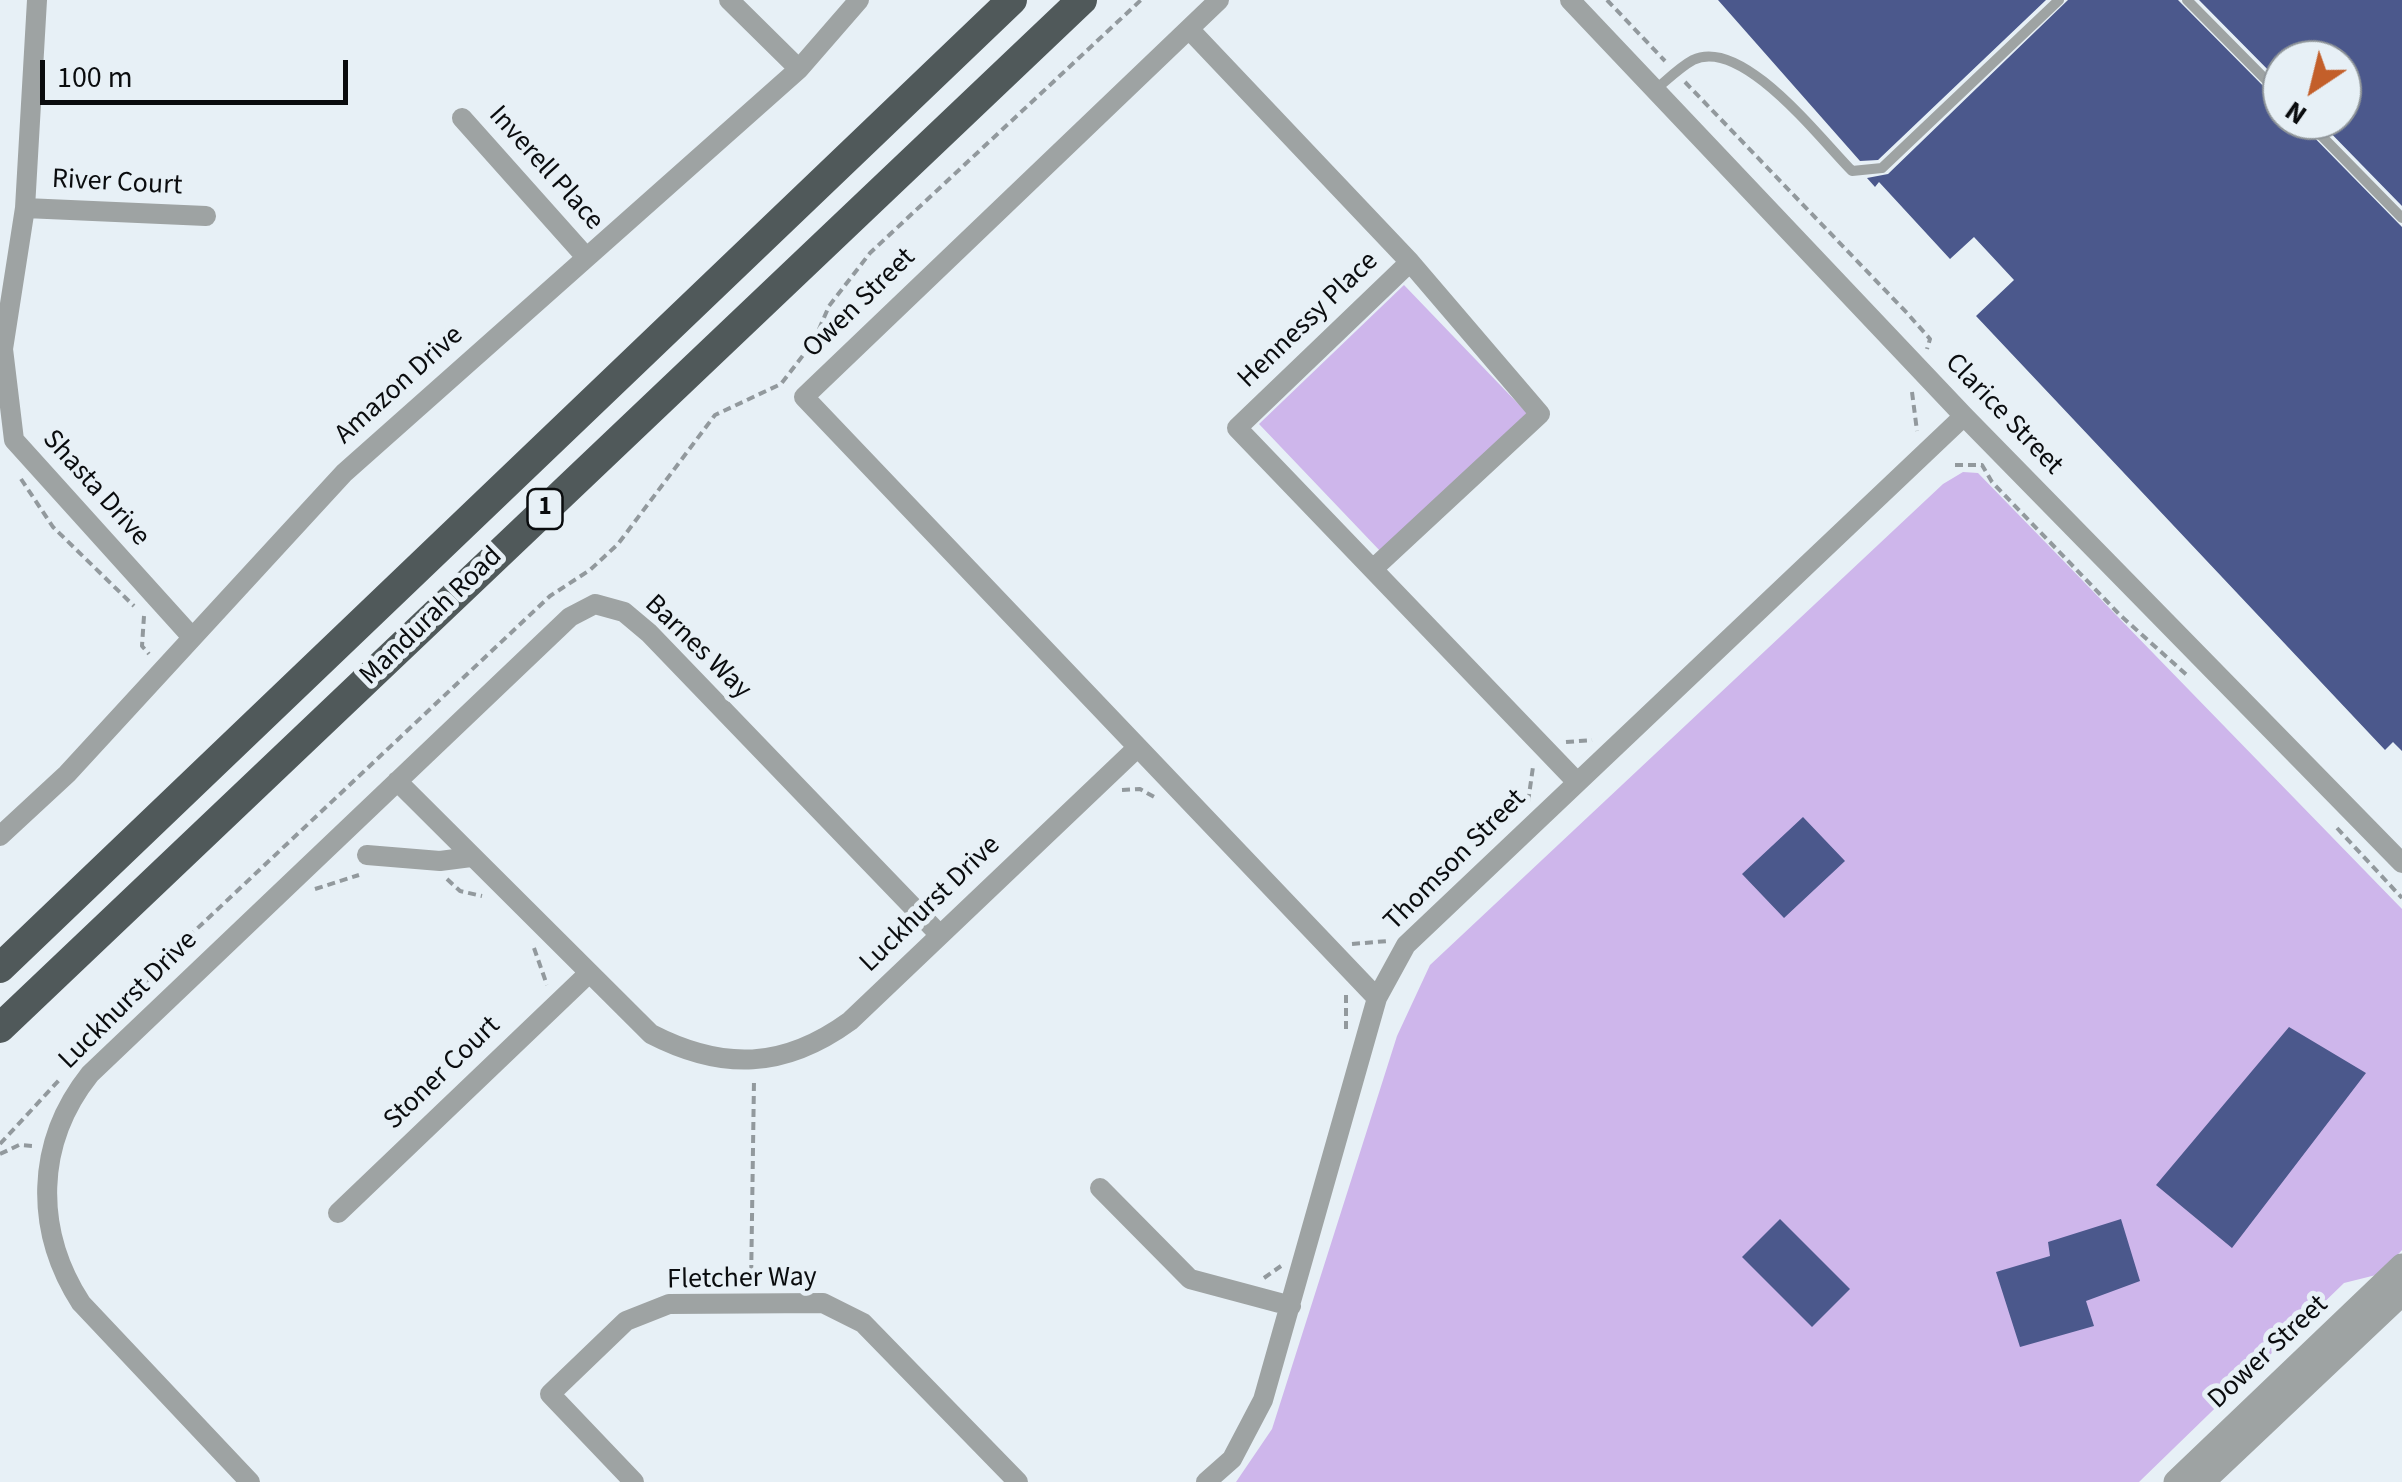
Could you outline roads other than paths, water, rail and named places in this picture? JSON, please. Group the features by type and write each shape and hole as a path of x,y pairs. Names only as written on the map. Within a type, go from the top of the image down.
{"highway":[{"name":"Mandurah Road","path":"0,968 1012,0"},
{"name":"Mandurah Road","path":"0,1028 1082,0"}],"street":[{"name":"Shasta Drive","path":"36,0 25,208 2,349 14,440 191,636"},
{"path":"729,0 800,70"},
{"name":"Amazon Drive","path":"0,836 67,774 344,473 800,70 859,0"},
{"name":"Owen Street","path":"1137,748 804,396 1219,0"},
{"name":"Clarice Street","path":"1570,0 1964,416 2402,863"},
{"name":"Hennessy Place","path":"1189,29 1410,262 1237,428 1576,781"},
{"name":"Inverell Place","path":"462,118 586,257"},
{"name":"River Court","path":"25,208 206,216"},
{"path":"1373,569 1540,414 1410,262"},
{"name":"Thomson Street","path":"1206,1482 1232,1459 1254,1422 1291,1306 1377,998 1406,945 1964,416"},
{"name":"Barnes Way","path":"397,781 570,617 595,604 624,612 938,934"},
{"path":"1137,748 1377,998"},
{"name":"Luckhurst Drive","path":"250,1482 81,1303 66,1280 53,1242 46,1177 55,1134 73,1094 90,1074 397,781 587,975 651,1034 676,1046 728,1060 754,1060 796,1053 823,1040 1137,748"},
{"path":"367,864 472,857"},
{"name":"Stoner Court","path":"338,1213 587,975"},
{"path":"1100,1188 1190,1280 1291,1306"},
{"name":"Dower Street","path":"2176,1482 2401,1275"},
{"name":"Dower Street","path":"2202,1482 2401,1275"},
{"name":"Fletcher Way","path":"634,1482 550,1394 626,1321 668,1304 823,1302 863,1324 1018,1482"}],"lane":[{"path":"1656,89 1694,59 1721,55 1752,70 1852,171 1882,168 2059,0"},
{"path":"2187,0 2262,76"},
{"path":"2326,140 2402,218"}]}
